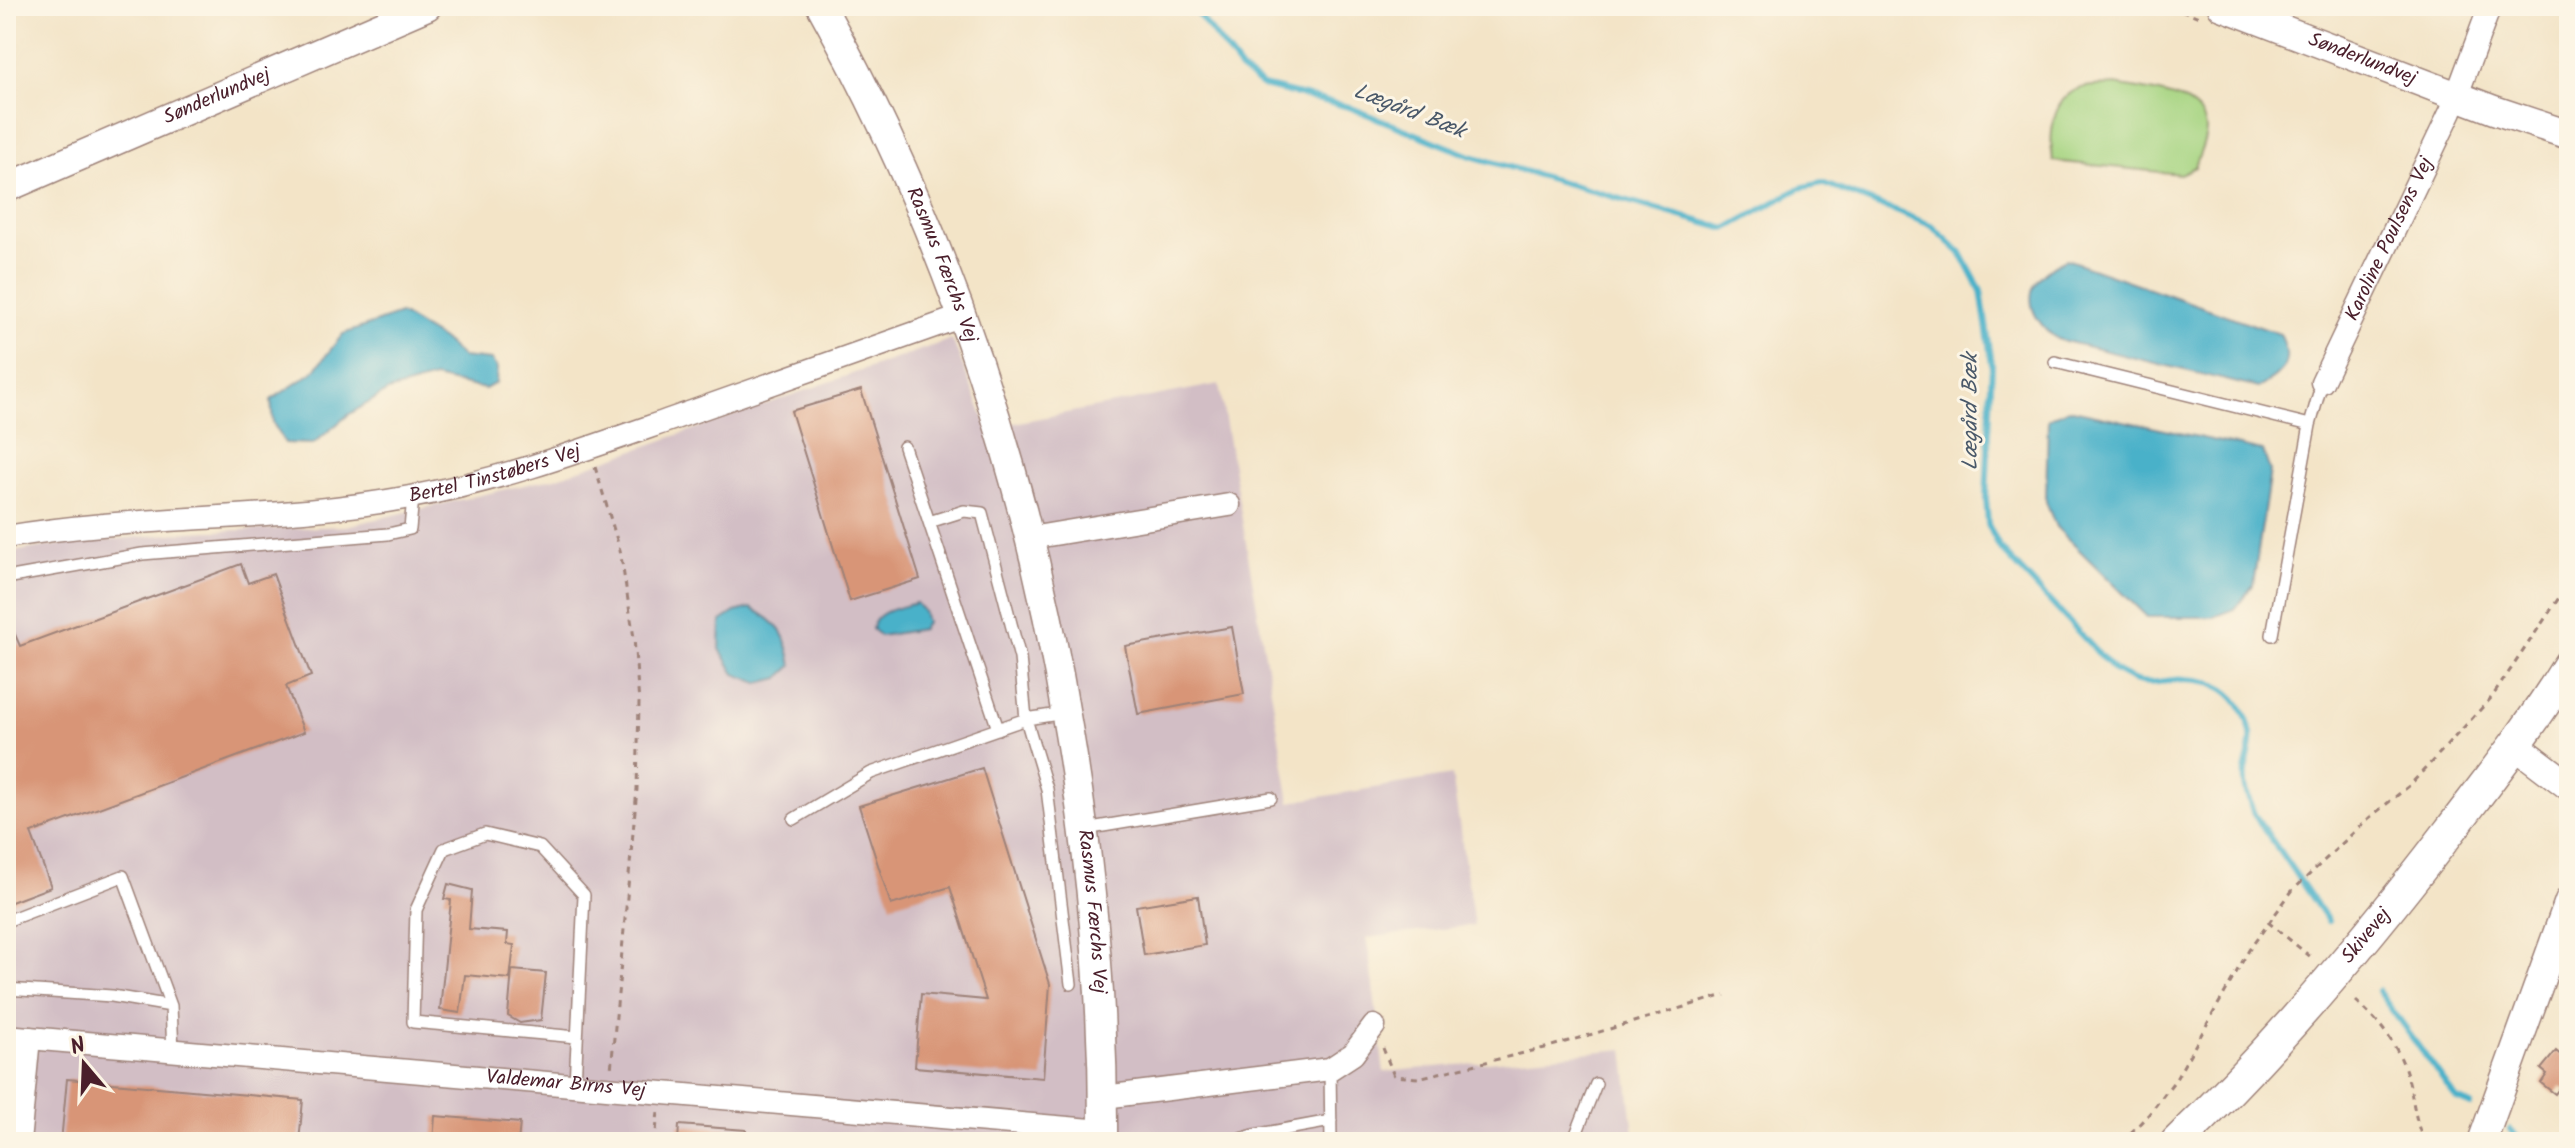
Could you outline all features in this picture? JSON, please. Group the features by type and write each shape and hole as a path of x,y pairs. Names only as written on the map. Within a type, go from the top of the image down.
{"main road":[{"name":"Skivevej","path":"2177,1142 2301,1014 2383,918 2515,745 2569,665"}],"street":[{"name":"Sønderlundvej","path":"6,188 427,6"},
{"name":"Rasmus Færchs Vej","path":"821,6 887,132 963,316 1008,454 1030,538 1058,661 1085,829 1095,921 1104,1097 1103,1137"},
{"name":"Sønderlundvej","path":"2222,6 2457,96 2569,135"},
{"name":"Karoline Poulsens Vej","path":"2322,382 2457,96 2490,6"},
{"name":"Bertel Tinstøbers Vej","path":"6,537 68,527 291,512 413,497 501,475 589,448 963,316"},
{"path":"1030,538 1229,505"},
{"path":"2515,745 2569,786"},
{"path":"2482,1142 2569,901"},
{"path":"1104,1097 1330,1069 1353,1054 1374,1026"},
{"name":"Valdemar Birns Vej","path":"19,1142 17,1037 659,1092 1103,1137"}],"lane":[{"path":"2055,362 2310,425"},
{"path":"2272,635 2310,425 2322,382"},
{"path":"904,447 998,729"},
{"path":"6,578 142,554 388,534 410,529 413,497"},
{"path":"929,522 964,511 982,513 1020,658 1026,719 1047,789 1071,984"},
{"path":"794,819 871,773 1026,719 1066,713"},
{"path":"1085,829 1271,798"},
{"path":"575,1085 584,895 540,847 485,834 444,849 416,910 413,1022 577,1037"},
{"path":"6,921 123,876 171,1006 173,1052"},
{"path":"6,989 112,996 171,1006"},
{"path":"1330,1069 1331,1142"},
{"path":"1573,1142 1596,1084"},
{"path":"1230,1142 1331,1121"}],"path":[{"path":"589,448 620,550 634,638 639,703 637,789 609,1088"},
{"path":"2122,1142 2176,1079 2242,962 2292,891 2369,818 2409,786 2492,697 2569,583"},
{"path":"2268,922 2312,958"},
{"path":"1374,1026 1394,1076 1418,1078 1545,1048 1725,995"},
{"path":"2356,1001 2379,1022 2402,1057 2415,1122 2424,1142"},
{"path":"655,1142 659,1092"}],"shaded area":[{"path":"952,339 988,428 1219,384 1290,802 1452,775 1474,925 1367,938 1384,1072 1624,1049 1635,1142 6,1142 6,553 190,532 346,526 555,478"}],"green space":[{"path":"2115,85 2170,96 2195,108 2203,118 2206,130 2195,167 2180,174 2053,161 2052,129 2064,99 2082,88"}],"water":[{"path":"2066,259 2280,334 2286,353 2284,367 2258,388 2057,339 2037,317 2032,296 2034,285 2041,276"},
{"path":"400,314 443,340 462,357 491,360 497,368 496,383 485,389 434,378 388,391 348,415 313,444 285,443 273,423 271,400 313,372 343,334"},
{"path":"2068,409 2263,451 2270,471 2253,585 2235,609 2214,617 2147,617 2056,527 2046,502 2048,419"},
{"path":"916,603 923,611 926,623 922,629 880,636 872,629 883,614"},
{"path":"751,608 769,619 780,631 792,666 779,678 759,683 735,674 720,649 721,621 735,612"}],"building":[{"path":"861,390 920,579 850,601 791,411"},
{"path":"241,564 248,583 273,574 311,676 286,686 304,732 31,833 51,887 6,904 6,614 20,646"},
{"path":"1232,627 1244,694 1138,714 1125,646"},
{"path":"982,768 1050,984 1043,1078 915,1067 921,994 986,1000 950,887 891,905 859,806"},
{"path":"448,884 472,890 469,929 508,932 507,944 514,945 510,979 465,975 460,1013 440,1010 451,900 444,899"},
{"path":"1198,896 1205,945 1144,955 1136,906"},
{"path":"512,970 546,973 541,1020 520,1023 508,1016"},
{"path":"2556,1051 2569,1062 2569,1092 2561,1086 2555,1094 2541,1083 2547,1074 2541,1069"},
{"path":"67,1079 303,1100 299,1142 61,1142"},
{"path":"435,1116 520,1123 518,1142 433,1142"},
{"path":"679,1125 746,1130 746,1142 678,1142"}],"waterway":[{"name":"Lægård Bæk","path":"1192,6 1242,71 1263,86 1349,107 1471,156 1726,229 1800,188 1822,183 1931,225 1961,253 1981,291 1992,364 1986,498 1988,524 1999,547 2114,670 2142,682 2202,681 2214,684 2234,698 2251,734 2245,777 2254,814 2328,921"},
{"name":"Lægård Bæk","path":"2378,991 2457,1099 2471,1105"},
{"name":"Lægård Bæk","path":"2510,1130 2523,1142"}]}
